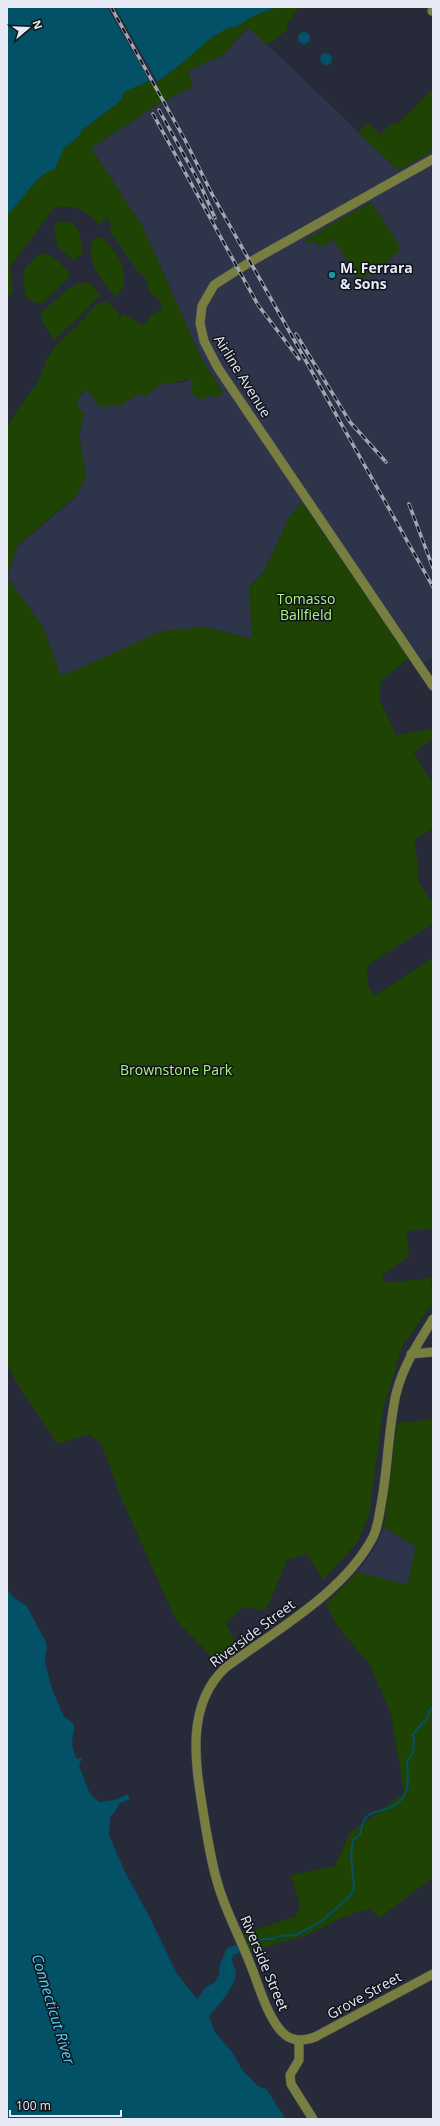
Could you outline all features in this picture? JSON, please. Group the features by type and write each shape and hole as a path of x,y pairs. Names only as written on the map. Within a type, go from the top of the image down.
{"street":[{"name":"Airline Avenue","path":"433,159 250,262 214,285 205,299 200,314 204,341 218,368 433,686"},
{"name":"Riverside Street","path":"304,2040 287,2036 276,2024 220,1892 210,1852 199,1786 196,1760 198,1724 206,1692 213,1680 225,1668 328,1592 354,1566 373,1536 382,1499 396,1395 402,1373 411,1354 433,1319"},
{"path":"411,1354 433,1352"},
{"name":"Grove Street","path":"304,2040 433,1974"},
{"path":"304,2040 299,2060 290,2075 291,2084 313,2119"}],"shaded area":[{"path":"249,27 398,170 433,151 433,657 424,663 383,604 375,609 302,502 290,516 263,573 249,587 253,639 205,627 110,655 61,676 43,627 7,577 18,546 77,496 86,476 79,436 84,414 77,406 79,396 87,390 120,405 139,394 147,396 155,387 166,382 183,383 190,378 205,397 223,393 201,358 143,227 91,148 160,103 193,86 188,71 223,55"},
{"path":"384,1527 416,1547 407,1585 357,1572 374,1549"}],"green space":[{"path":"277,7 299,7 288,23 287,30 267,45 248,27 223,55 188,71 193,86 160,103 91,148 143,227 201,358 223,393 216,398 211,395 200,400 190,391 193,384 189,378 183,381 163,384 158,386 147,396 139,394 120,405 100,407 87,390 79,396 77,406 84,414 79,436 86,476 77,495 18,545 7,577 7,427 18,409 37,384 47,359 57,344 79,324 95,306 102,302 108,302 118,312 120,318 124,314 142,325 148,321 151,315 163,309 161,302 150,292 144,275 139,273 109,230 111,224 107,218 99,225 89,215 80,209 68,207 54,208 10,267 13,293 7,296 7,214 41,176 55,169 63,148 78,137 82,130 119,102 123,98 121,95 150,80 154,84 176,68 211,38 228,28 238,26 251,17"},
{"path":"433,88 433,151 398,170 358,133 368,123 380,135 391,124 398,124"},
{"path":"371,202 392,234 400,250 382,266 359,281 334,240 319,248 315,241 308,244 304,240"},
{"path":"59,221 73,223 79,231 83,253 74,261 57,246 54,227"},
{"path":"101,237 115,252 124,273 123,287 115,297 96,270 91,254 93,239"},
{"path":"41,254 51,255 70,273 68,278 41,304 27,299 23,279 29,263"},
{"path":"86,282 93,286 100,295 74,322 53,340 42,320 41,312 73,286"},
{"path":"302,502 409,658 381,681 379,698 396,735 430,729 433,732 433,738 414,753 433,785 433,828 415,839 419,883 433,904 433,923 367,966 368,984 374,996 433,958 433,1229 406,1231 409,1256 382,1275 386,1283 431,1278 433,1303 402,1347 383,1410 369,1515 357,1543 323,1580 306,1553 287,1560 266,1610 243,1607 226,1623 237,1647 243,1648 216,1661 176,1620 122,1500 101,1443 88,1434 58,1444 16,1382 7,1364 7,577 43,627 61,676 161,631 205,627 252,639 249,587 263,573 290,516"},
{"path":"433,1419 433,1877 380,1918 370,1908 341,1918 307,1935 250,1951 244,1933 296,1916 300,1905 291,1875 335,1866 350,1833 404,1793 391,1714 370,1665 338,1627 326,1604 357,1572 407,1585 416,1547 384,1527 397,1423"}],"water":[{"path":"7,7 277,7 251,17 238,26 228,28 211,38 176,68 154,84 150,80 121,95 123,98 119,102 82,130 78,137 64,148 55,169 41,176 7,214"},
{"path":"302,32 306,32 310,38 306,44 302,44 298,40 298,36"},
{"path":"324,53 328,53 332,59 328,65 324,65 320,61 320,57"},
{"name":"Connecticut River","path":"7,1590 14,1598 26,1605 45,1640 47,1648 45,1662 52,1689 64,1717 72,1722 75,1728 72,1740 73,1747 77,1759 82,1758 79,1766 90,1794 99,1802 115,1800 128,1794 130,1799 118,1804 118,1807 110,1818 109,1835 125,1872 148,1914 177,1974 197,1999 206,1987 215,1982 219,1975 220,1964 227,1948 238,1944 241,1952 233,1955 232,1958 236,1973 233,1983 226,1996 209,2016 214,2031 232,2052 243,2071 258,2086 266,2089 286,2119 7,2119"}],"pier":[{"path":"107,7 115,7 158,83 155,85 151,83"}],"waterway":[{"path":"248,1945 263,1939 273,1939 278,1936 296,1935 322,1921 351,1895 354,1887 351,1855 353,1840 361,1833 366,1817 372,1813 392,1807 404,1796 408,1783 407,1762 412,1755 414,1747 413,1734 428,1717 429,1711 433,1707"}],"railway":[{"path":"111,7 185,140 212,194 433,587"},
{"path":"159,110 200,184 215,218"},
{"path":"153,114 258,305 299,359"},
{"path":"296,334 350,422 386,462"},
{"path":"409,504 433,568"}],"place":[{"name":"M. Ferrara & Sons","path":"332,275"}],"park label":[{"name":"Tomasso Ballfield","path":"306,606"},
{"name":"Brownstone Park","path":"176,1069"}]}
